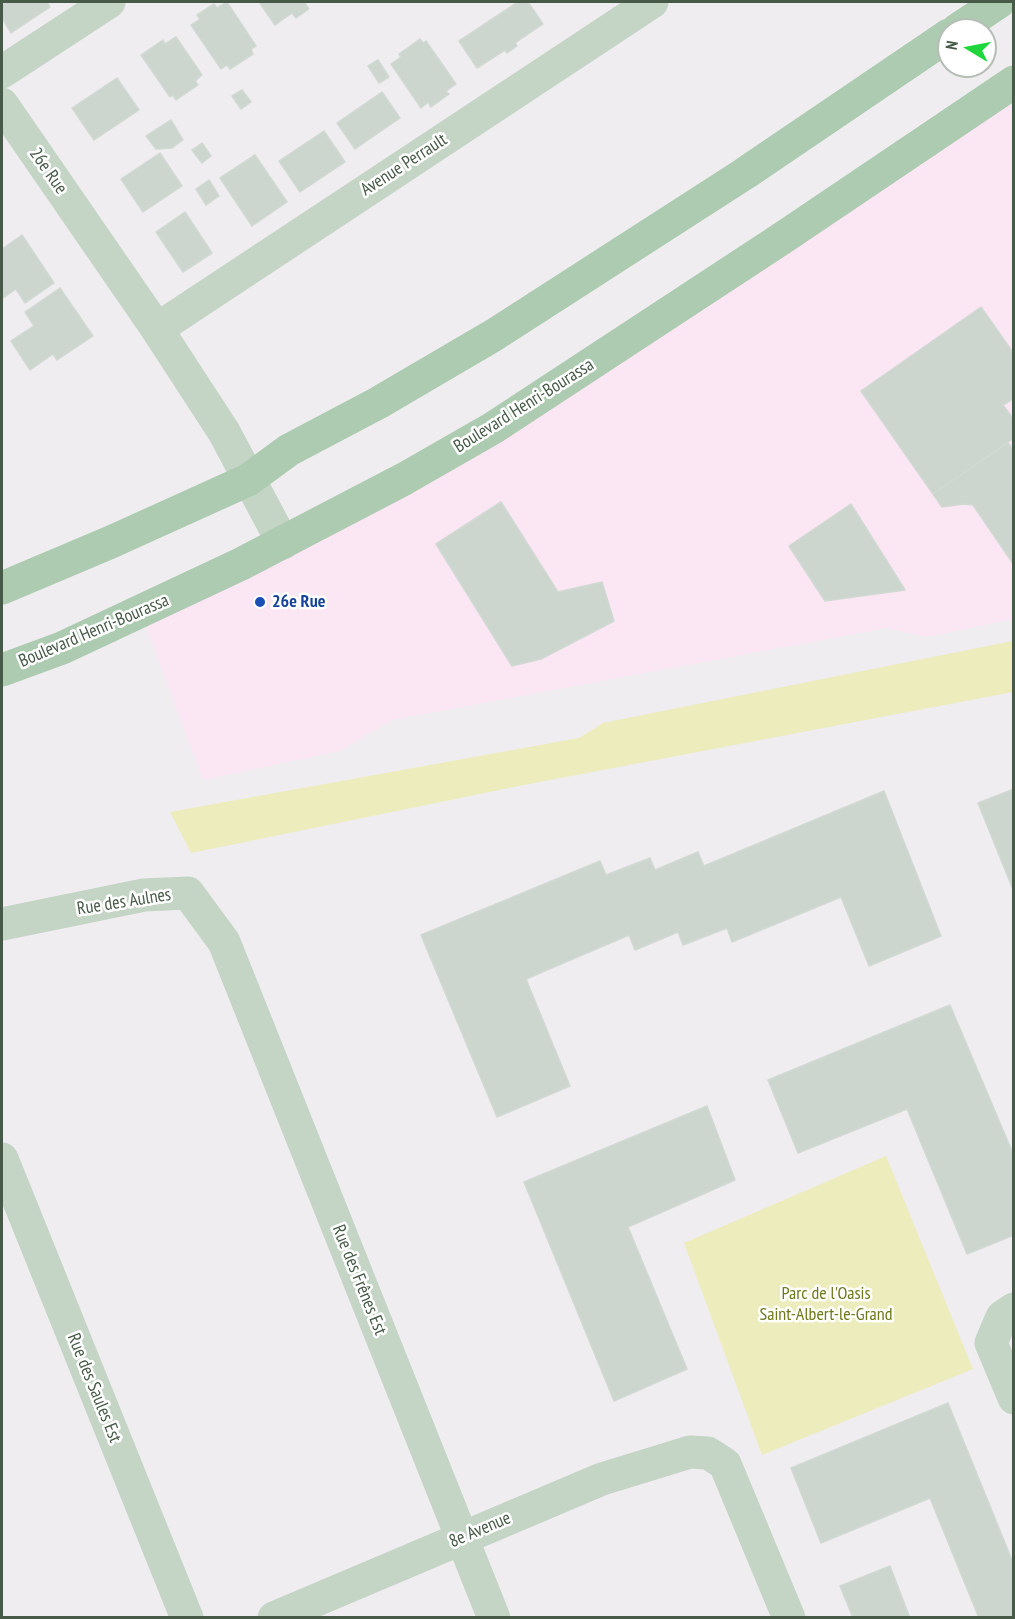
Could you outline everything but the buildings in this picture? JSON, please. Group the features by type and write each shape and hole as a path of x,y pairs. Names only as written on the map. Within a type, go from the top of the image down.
{"main road":[{"path":"975,18 999,2"},
{"path":"2,588 248,480 289,450 378,403 494,335 744,174 937,43"},
{"name":"Boulevard Henri-Bourassa","path":"2,670 62,648 141,613 283,543 404,479 493,428 781,239 1014,82"}],"street":[{"path":"2,72 109,2"},
{"name":"Avenue Perrault","path":"157,329 652,2"},
{"name":"26e Rue","path":"2,104 157,329 224,432 283,543"},
{"name":"Rue des Aulnes","path":"2,924 144,895 188,893 224,942"},
{"name":"Rue des Frênes Est","path":"224,942 494,1617"},
{"name":"Rue des Saules Est","path":"2,1159 187,1617"},
{"path":"1008,1313 991,1343 1014,1398"},
{"name":"8e Avenue","path":"274,1617 602,1479 690,1452 708,1453 725,1464 789,1617"}],"shaded area":[{"path":"1013,82 1013,619 927,637 887,628 392,720 340,751 203,780 141,613 283,543"}],"green space":[{"path":"1013,641 1013,692 524,785 191,853 170,812 579,738 603,723"},
{"name":"Parc de l'Oasis Saint-Albert-le-Grand","path":"886,1156 973,1369 762,1455 684,1243"}],"place":[{"name":"26e Rue","path":"260,602"}]}
